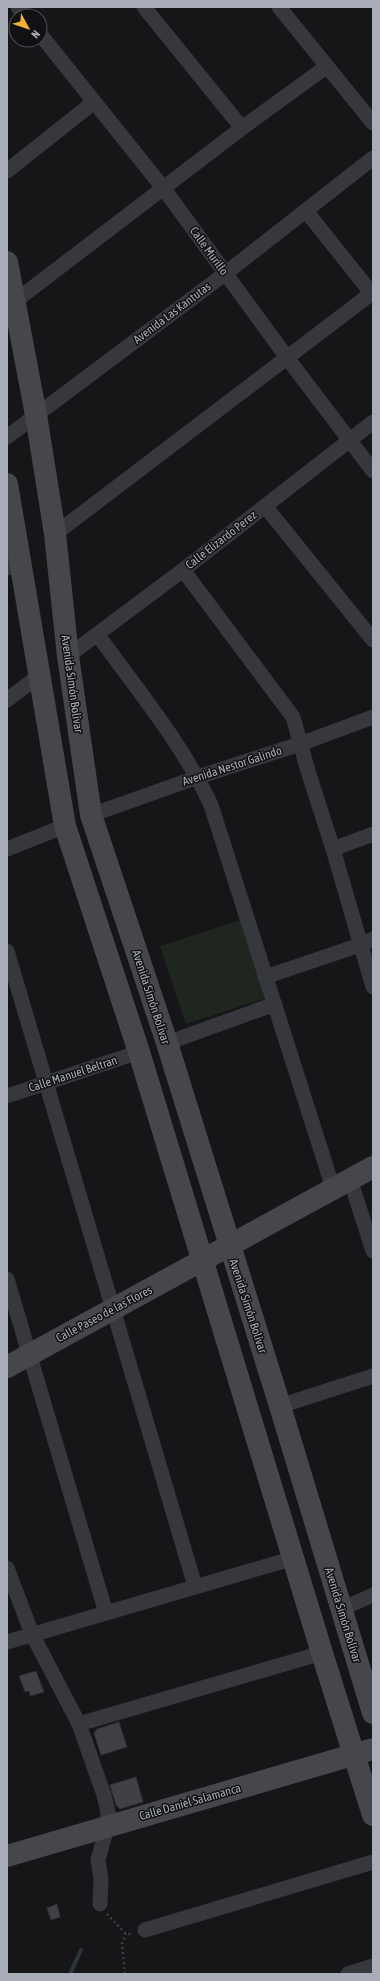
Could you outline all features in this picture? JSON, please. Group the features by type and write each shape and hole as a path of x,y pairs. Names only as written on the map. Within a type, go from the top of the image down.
{"street":[{"path":"144,7 242,128"},
{"path":"279,7 326,67 373,123"},
{"name":"Calle Murillo","path":"48,44 164,189 288,359 373,471"},
{"path":"14,302 242,128 326,67"},
{"path":"7,171 94,102"},
{"name":"Avenida Las Kantutas","path":"7,437 226,273 373,158"},
{"path":"55,534 372,294 306,211"},
{"name":"Avenida Simón Bolívar","path":"7,262 36,415 55,534 68,656 91,815 167,1043 280,1406 373,1713"},
{"name":"Calle Elizardo Perez","path":"68,656 183,570 373,422"},
{"path":"7,484 14,563 40,675 65,826 139,1052 322,1653 363,1752 373,1815"},
{"path":"265,506 373,640"},
{"path":"183,570 293,717 333,849 366,942 373,987"},
{"path":"97,634 162,722 198,777 211,805 265,977 342,1183 373,1251"},
{"path":"7,700 40,675"},
{"name":"Avenida Nestor Galindo","path":"91,815 198,777 300,744 373,717"},
{"path":"7,849 91,815"},
{"path":"333,849 373,834"},
{"path":"265,977 366,942"},
{"path":"7,951 195,1586"},
{"path":"167,1043 275,1004"},
{"name":"Calle Manuel Beltran","path":"7,1096 47,1084 139,1052"},
{"path":"229,1245 373,1167"},
{"name":"Calle Paseo de las Flores","path":"7,1367 202,1262 229,1245"},
{"path":"7,1279 106,1613"},
{"path":"280,1406 373,1376"},
{"path":"7,1642 294,1558"},
{"path":"7,1568 32,1634 79,1724 104,1795 108,1812 107,1827 98,1860 101,1879 100,1904"},
{"path":"341,1609 373,1596"},
{"path":"79,1724 322,1653"},
{"name":"Calle Daniel Salamanca","path":"7,1856 363,1752"},
{"path":"145,1930 373,1862"},
{"path":"348,1974 373,1966"}],"path":[{"path":"100,1904 112,1920 118,1924 126,1934"},
{"path":"126,1934 133,1934 145,1930"},
{"path":"125,1974 122,1944 126,1934"}],"shaded area":[{"path":"240,920 266,998 186,1024 160,946"}],"building":[{"path":"36,1671 44,1692 30,1696 29,1691 25,1692 19,1676"},
{"path":"119,1722 127,1747 101,1755 94,1733 97,1729"},
{"path":"136,1777 143,1802 120,1809 116,1805 110,1785"},
{"path":"57,1904 60,1917 51,1920 47,1908"}],"waterway":[{"path":"70,1974 81,1950"}]}
